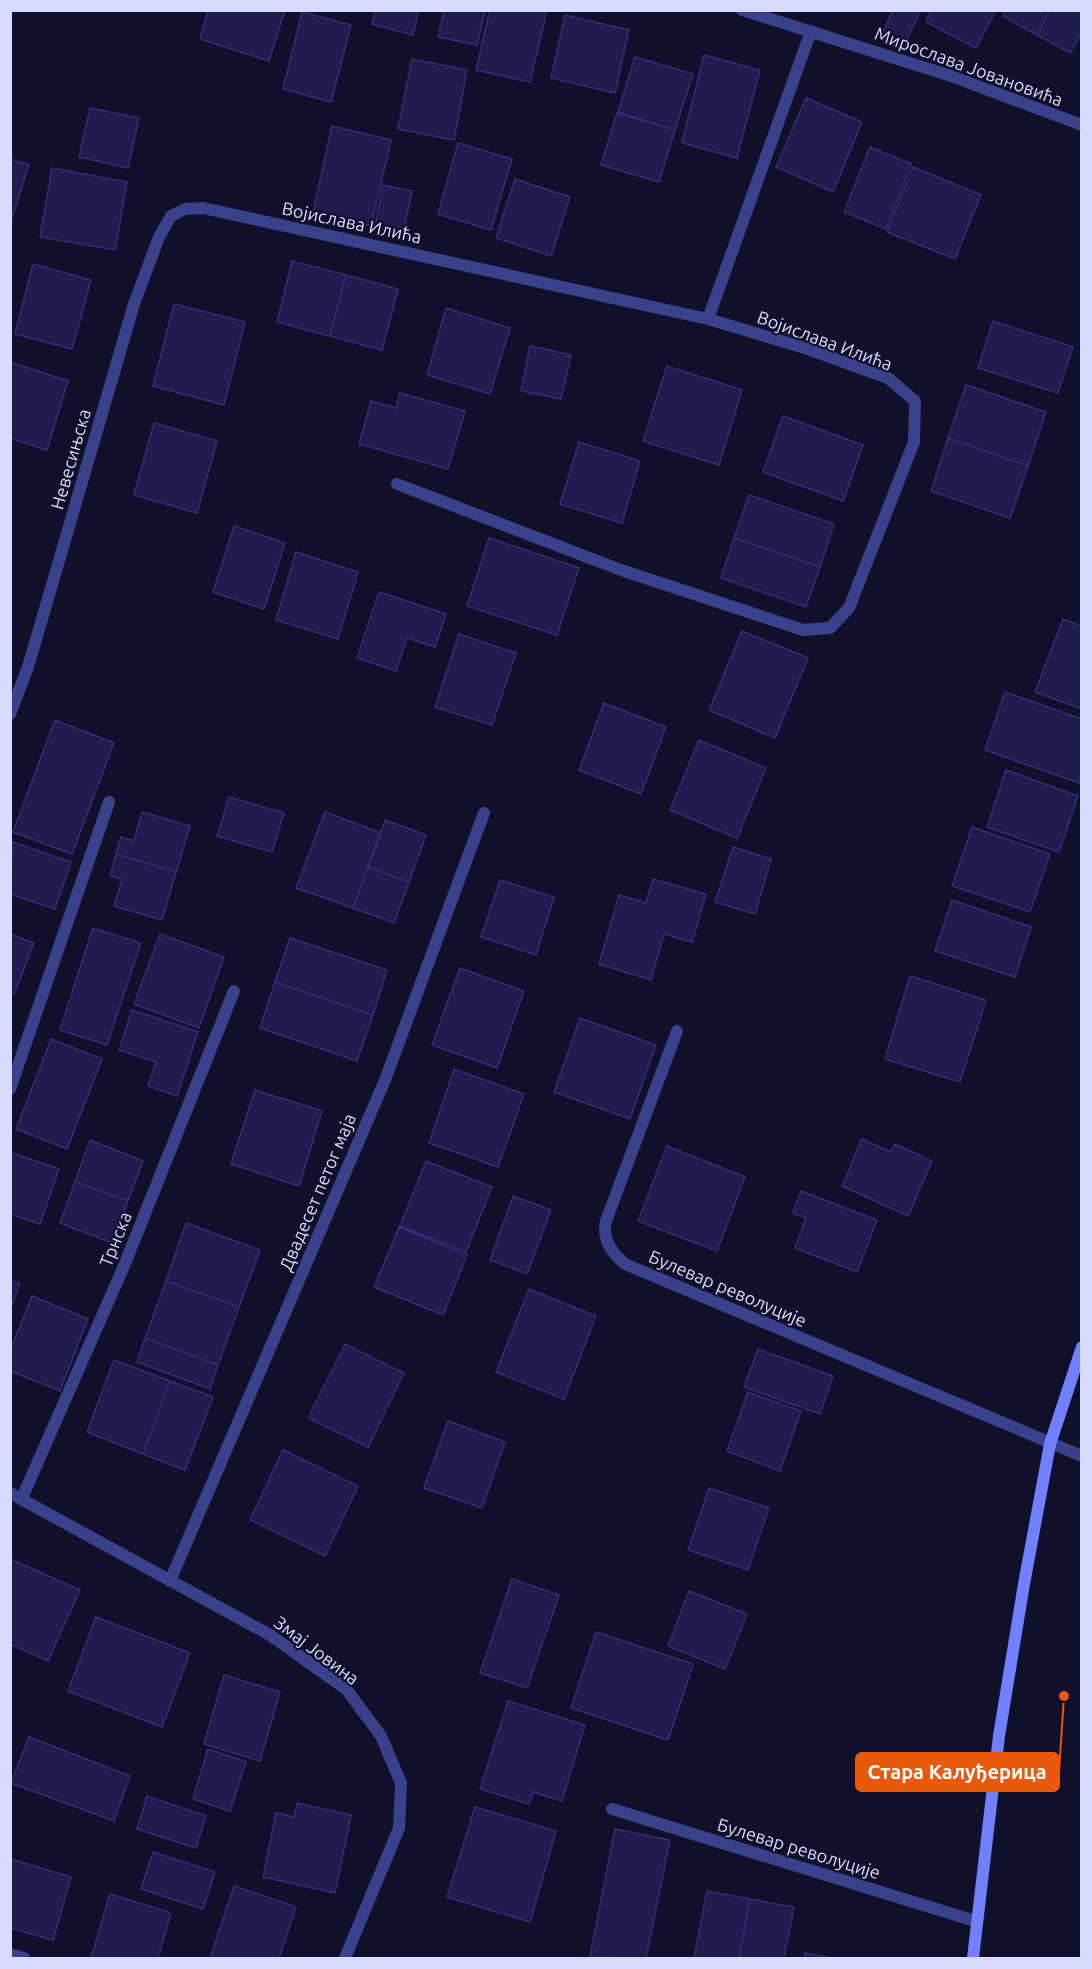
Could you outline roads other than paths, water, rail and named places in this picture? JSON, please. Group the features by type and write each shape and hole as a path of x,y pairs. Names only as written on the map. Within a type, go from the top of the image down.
{"main road":[{"path":"973,1959 975,1920 999,1736 1050,1444 1082,1347"}],"street":[{"name":"Мирослава Јовановића","path":"742,10 951,76 1082,125"},
{"path":"708,320 811,31"},
{"name":"Војислава Илића","path":"171,216 185,209 203,208 708,320 808,349 888,378 915,401 914,442 849,608 830,628 803,630 689,593 621,570 397,484"},
{"name":"Невесињска","path":"10,714 28,667 134,304 159,237 171,216"},
{"path":"10,1089 109,802"},
{"name":"Двадесет петог маја","path":"170,1581 385,1080 484,813"},
{"name":"Трнска","path":"16,1495 124,1266 234,991"},
{"name":"Булевар револуције","path":"677,1031 606,1221 606,1241 617,1257 625,1263 1082,1456"},
{"name":"Змај Јовина","path":"16,1495 270,1635 346,1689 381,1736 401,1783 399,1828 345,1959"},
{"name":"Булевар револуције","path":"612,1809 975,1920"},
{"path":"10,1954 24,1959"}],"place":[{"name":"Стара Калуђерица","path":"1064,1696"}]}
